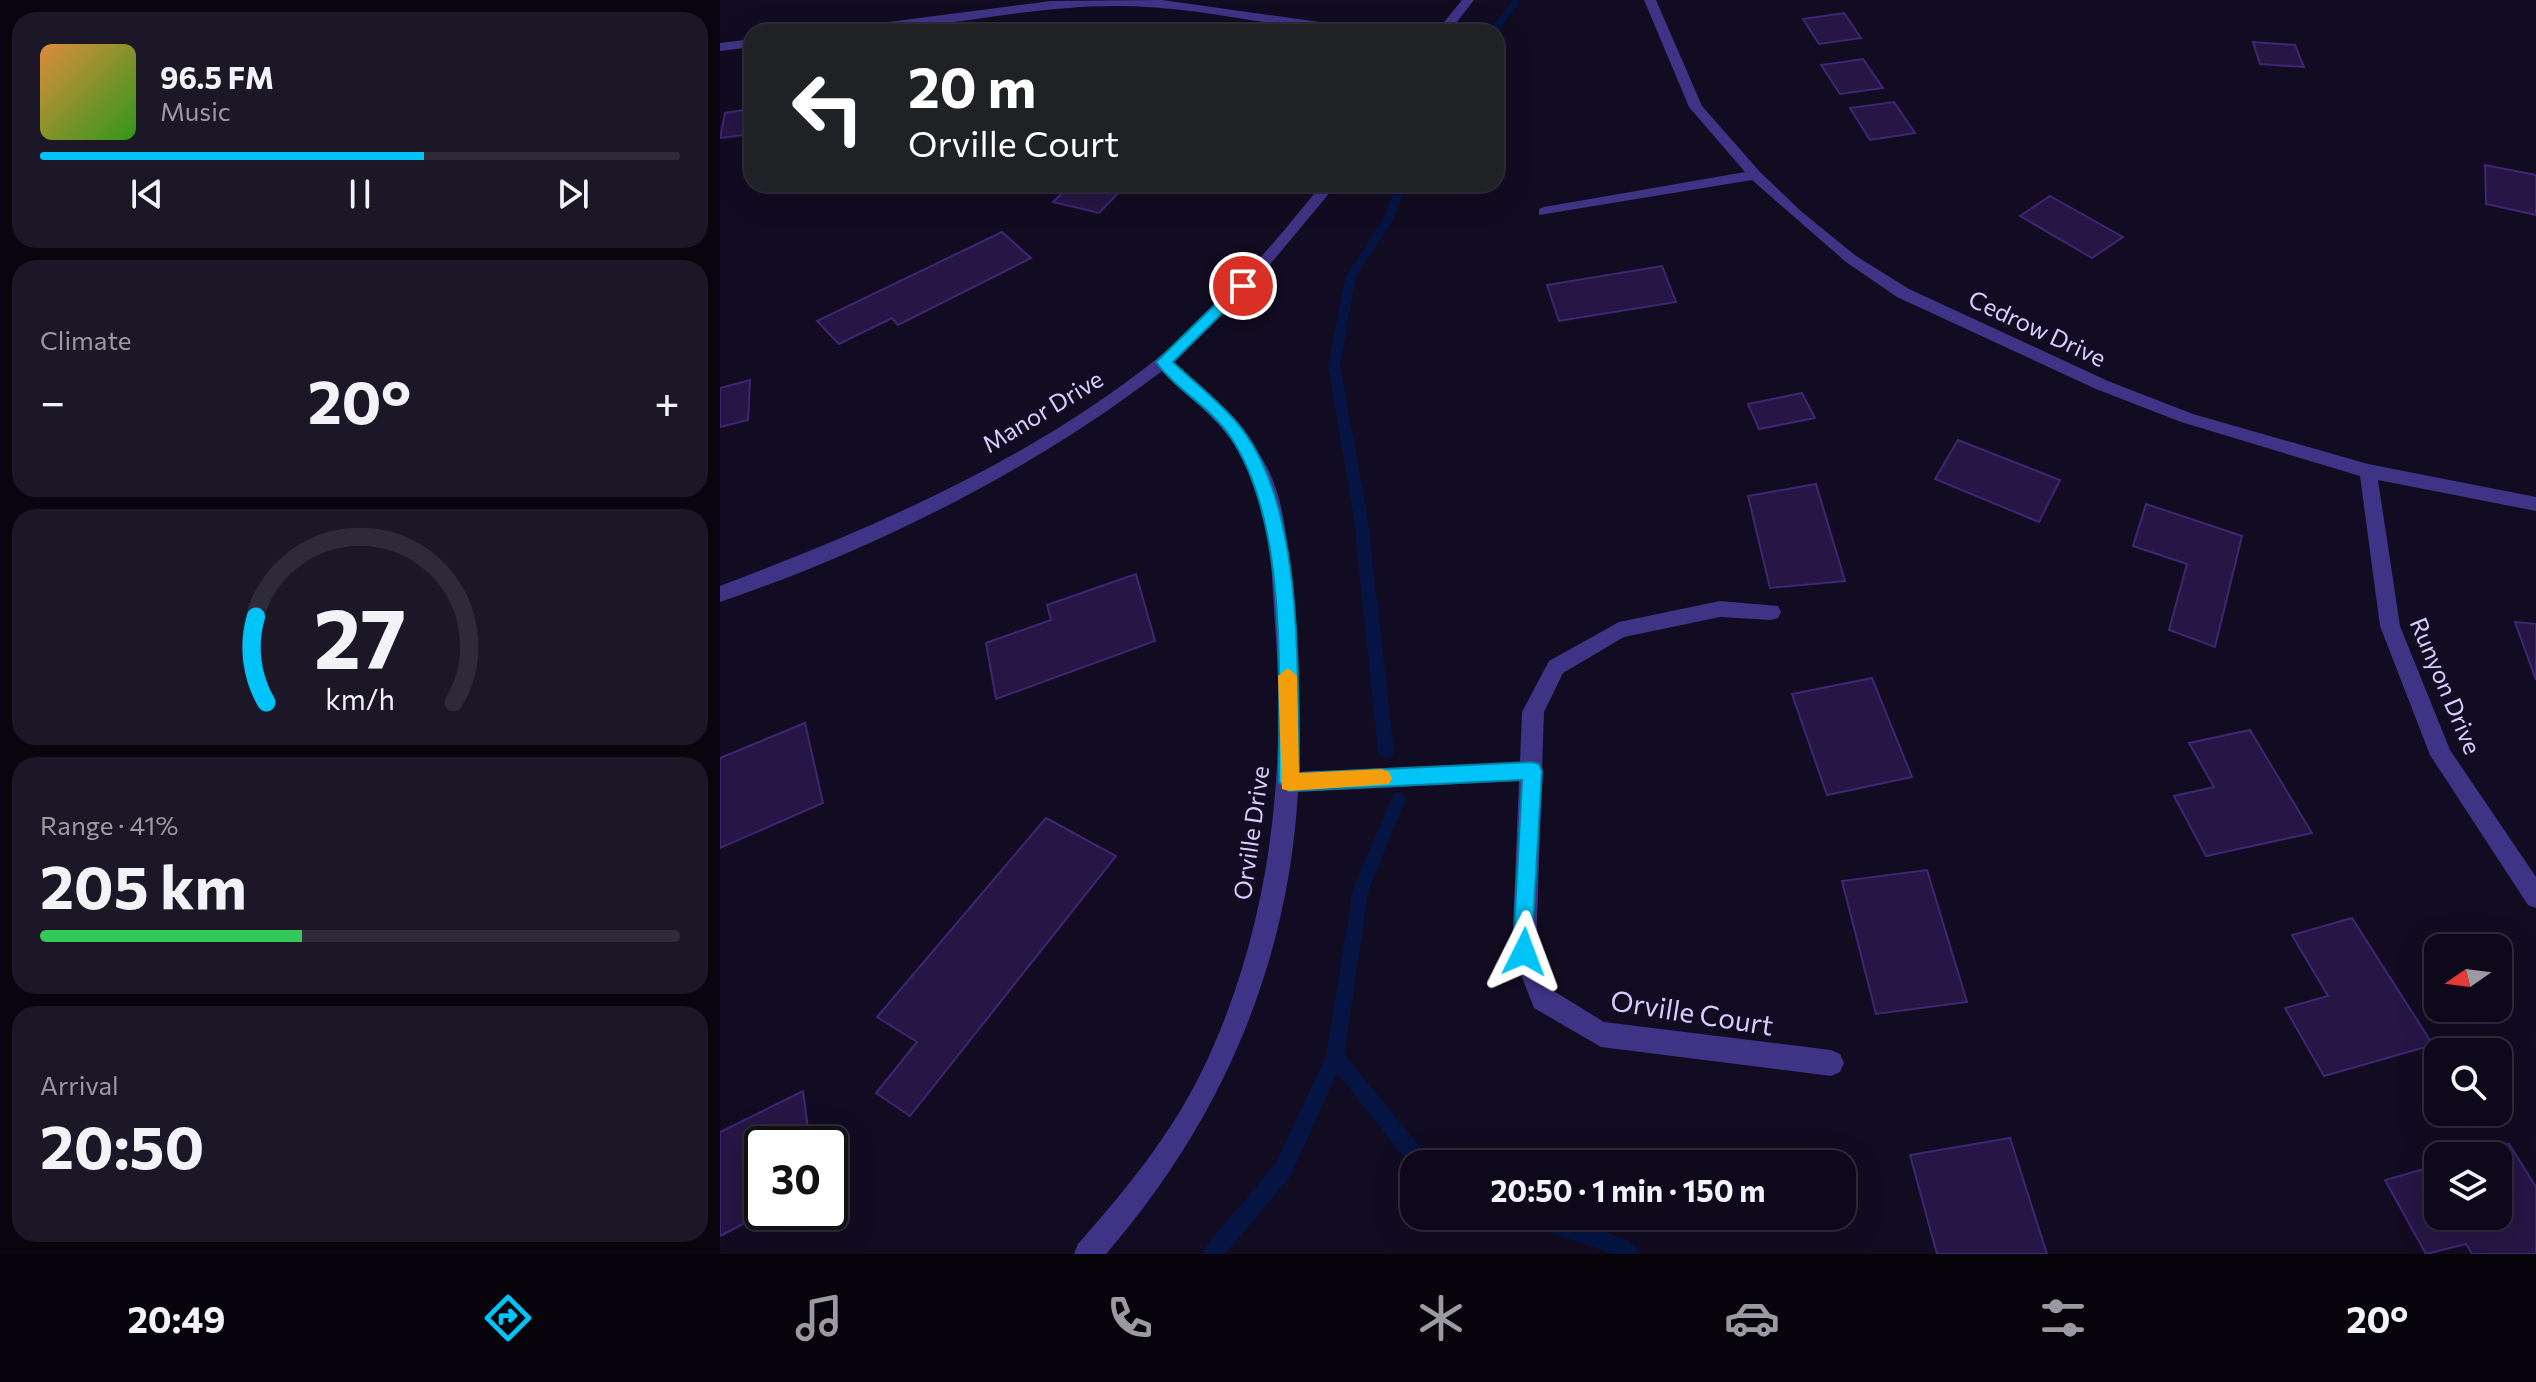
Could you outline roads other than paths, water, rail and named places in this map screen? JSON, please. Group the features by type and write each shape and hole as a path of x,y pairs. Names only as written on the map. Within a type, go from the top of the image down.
{"street":[{"path":"1448,24 1468,0"},
{"name":"Cedrow Drive","path":"1650,0 1696,107 1755,175 1851,259 1903,293 2089,379 2159,407 2277,447 2368,471 2536,504"},
{"path":"906,24 1067,4 1159,1 1310,24"},
{"path":"720,47 744,44"},
{"path":"1544,212 1755,175"},
{"name":"Manor Drive","path":"720,594 846,542 990,472 1119,395 1212,319 1323,192"},
{"name":"Orville Drive","path":"1088,1254 1121,1216 1175,1142 1216,1068 1246,997 1268,912 1289,782 1287,638 1273,517 1259,472 1233,429 1163,362"},
{"name":"Runyon Drive","path":"2368,471 2390,626 2412,683 2441,755 2536,897"},
{"name":"Orville Court","path":"1771,612 1720,609 1619,630 1556,667 1533,712 1524,952 1543,999 1601,1034 1831,1063"},
{"path":"1289,782 1532,771"}],"waterway":[{"path":"1498,24 1517,0"},
{"path":"1386,752 1360,512 1334,366 1351,276 1389,218 1398,192"},
{"path":"1335,1057 1361,889 1398,799"},
{"path":"1212,1254 1283,1170 1335,1057"},
{"path":"1335,1057 1410,1150"},
{"path":"1571,1230 1621,1247 1629,1254"}]}
